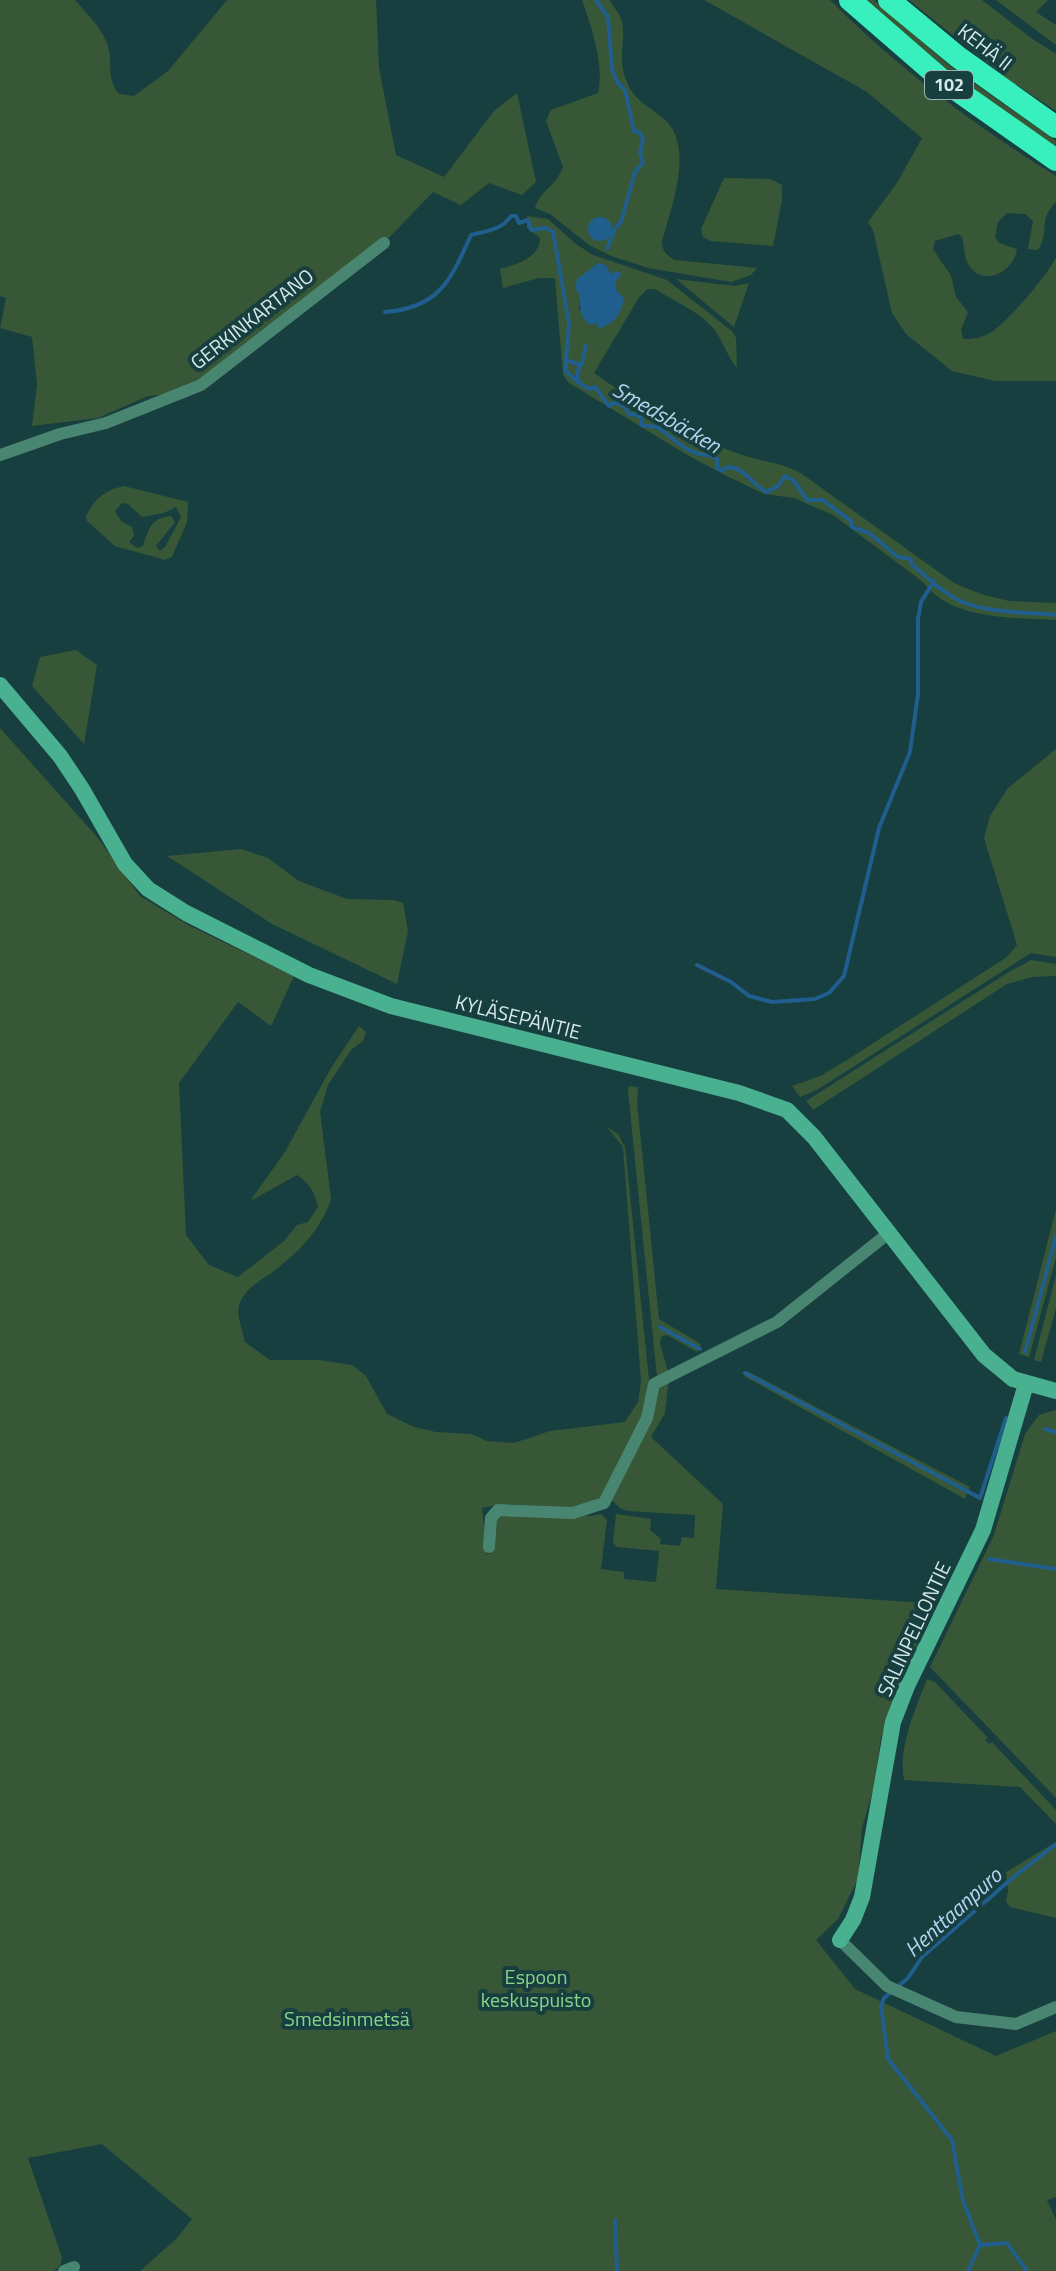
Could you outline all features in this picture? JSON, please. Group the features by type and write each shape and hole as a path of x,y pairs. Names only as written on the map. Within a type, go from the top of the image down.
{"highway":[{"name":"102","path":"850,0 941,79 1056,160"},
{"name":"KEHÄ II","path":"889,0 958,57 1056,127"}],"main road":[{"name":"KYLÄSEPÄNTIE","path":"0,685 60,756 120,857 137,878 160,898 309,975 370,999 780,1106 800,1122 890,1232 984,1355 1007,1376 1056,1391"},
{"name":"SALINPELLONTIE","path":"840,1940 853,1920 862,1897 888,1740 900,1702 983,1530 1026,1384"}],"street":[{"name":"GERKINKARTANO","path":"0,455 60,434 106,423 201,385 384,243"},
{"path":"489,1547 491,1518 498,1510 573,1513 604,1503 647,1418 654,1384 777,1322 890,1232"},
{"path":"840,1940 887,1986 956,2017 1016,2024 1056,2007"}],"green space":[{"path":"0,0 75,0 106,41 112,81 119,94 134,96 168,71 227,0 376,0 379,68 396,155 444,177 494,111 517,93 536,182 522,195 489,183 461,205 433,192 384,243 183,393 148,396 98,418 32,426 37,385 32,337 0,328 6,298 0,296"},
{"path":"582,0 609,0 617,10 622,21 622,62 629,86 637,98 666,121 674,133 678,147 678,179 662,241 665,252 675,260 757,268 751,275 731,282 648,268 589,245 550,214 535,208 563,167 546,121 551,110 598,93 598,59"},
{"path":"704,0 830,0 938,95 1056,176 1056,202 1045,220 1044,236 1038,250 1028,249 1033,221 1025,214 1007,213 998,222 995,237 999,243 1017,249 1015,258 1003,271 988,276 973,270 966,259 962,237 958,234 935,241 933,249 951,276 956,297 968,312 961,330 963,339 982,337 1000,325 1037,286 1056,257 1056,381 995,381 952,371 906,334 892,313 873,230 868,222 897,183 922,138 867,92"},
{"path":"865,0 874,0 951,67 1056,141 1056,148 964,84"},
{"path":"909,0 982,0 1056,54 1056,111 1006,78"},
{"path":"996,0 1048,0 1036,12 1056,25 1056,45"},
{"path":"724,178 770,179 782,185 773,246 711,241 703,237 701,229"},
{"path":"527,216 548,219 593,255 667,280 733,332 736,338 737,368 708,323 655,289 647,289 594,373 643,406 695,435 740,454 802,474 954,583 1009,601 1056,603 1056,620 1002,617 950,604 833,515 794,498 764,494 727,476 569,383 563,375 555,278 539,278 503,288 500,269 526,259 539,245 540,238 527,228","holes":["598,263 611,275 616,291 598,329 597,323 579,309 582,290 585,279"]},
{"path":"676,279 735,286 749,283 734,327"},
{"path":"124,486 188,502 187,522 172,557 165,560 115,546 87,521 86,516 93,504","holes":["122,503 128,504 142,517 176,507 181,517 160,551 156,546 175,522 171,516 155,521 143,546 137,548 129,542 134,536 132,527 121,521 115,511"]},
{"path":"76,650 97,665 84,744 32,686 40,657"},
{"name":"Espoon keskuspuisto","path":"0,728 98,838 140,896 188,925 294,976 271,1026 238,1002 179,1083 186,1235 209,1265 238,1277 284,1241 297,1225 308,1222 318,1207 311,1188 297,1175 252,1198 285,1152 331,1068 359,1026 366,1032 363,1041 351,1050 328,1085 320,1112 331,1199 317,1228 296,1253 242,1298 238,1313 245,1342 270,1360 319,1360 352,1365 366,1376 387,1414 414,1427 436,1432 471,1434 487,1441 514,1443 550,1431 625,1422 638,1402 641,1381 623,1147 606,1126 618,1134 625,1147 649,1380 647,1407 602,1497 583,1508 502,1504 482,1508 487,1554 491,1553 493,1518 511,1509 590,1516 601,1514 607,1520 601,1569 624,1572 624,1579 656,1582 659,1551 617,1547 613,1543 616,1514 651,1519 650,1530 661,1539 660,1544 680,1546 682,1537 694,1538 695,1515 628,1511 611,1499 656,1390 669,1378 665,1413 651,1437 723,1504 716,1589 924,1603 936,1597 881,1738 873,1790 862,1828 858,1879 838,1919 816,1940 855,1989 996,2056 1056,2031 1056,2197 1047,2200 1056,2220 1056,2271 140,2271 176,2239 192,2219 102,2144 28,2158 62,2258 60,2266 54,2271 0,2271"},
{"path":"1056,749 1056,957 1031,953 817,1090 800,1097 792,1086 820,1076 847,1060 1007,957 1017,945 984,838 990,816 1008,788"},
{"path":"241,849 268,858 299,881 347,899 403,903 408,931 397,984 272,924 167,856"},
{"path":"1031,960 1056,964 1056,976 1033,977 1007,984 813,1110 806,1101 1007,973"},
{"path":"629,1086 638,1087 659,1319 701,1344 697,1352 667,1335 662,1336 660,1343 668,1372 657,1377 628,1091"},
{"path":"1056,1209 1056,1258 1029,1357 1019,1354"},
{"path":"1056,1275 1056,1308 1041,1362 1034,1360"},
{"path":"747,1371 970,1487 965,1499 744,1376"},
{"path":"1056,1410 1056,1798 930,1667 994,1535 1025,1434 1039,1415"},
{"path":"927,1679 935,1682 988,1738 985,1740 989,1744 992,1742 1056,1810 1056,1824 1020,1787 904,1780 905,1742"},
{"path":"1056,1842 1056,1918 1010,1907 1006,1901 1006,1872"}],"water":[{"path":"600,217 611,224 612,229 605,240 600,241 589,234 588,229 595,218"},
{"path":"598,263 606,265 611,274 617,271 622,274 615,282 617,291 624,298 616,318 598,329 597,323 591,325 584,319 579,293 575,289 577,279"}],"waterway":[{"name":"Smedsbäcken","path":"596,0 608,17 612,69 617,82 625,90 634,131 640,133 643,140 640,153 643,163 635,172 621,222 615,228 607,249"},
{"path":"385,312 404,309 431,297 450,278 471,235 498,227 511,216 516,216 519,223 528,220 531,230 545,228 553,232 569,323 566,360 581,365"},
{"name":"Smedsbäcken","path":"586,346 577,372 579,383 589,389 595,387 609,406 616,402 625,407 629,415 635,414 641,418 642,425 658,428 690,451 711,455 717,459 717,468 723,471 727,467 739,470 767,492 778,486 785,476 794,481 807,500 823,500 851,521 852,527 869,533 898,557 911,559 911,564 941,589 970,605 999,611 1056,615"},
{"path":"566,360 566,371 579,383"},
{"path":"697,965 731,982 749,996 772,1002 815,999 829,993 844,976 879,828 910,752 918,694 918,619 921,602 934,581"},
{"path":"1025,1352 1056,1236"},
{"path":"660,1327 700,1349"},
{"path":"745,1373 980,1498 1006,1418"},
{"path":"1045,1429 1056,1432"},
{"path":"989,1559 1056,1569"},
{"name":"Henttaanpuro","path":"968,2271 980,2245 963,2201 952,2140 888,2059 881,2006 884,1998 908,1978 922,1957 1056,1844"},
{"path":"615,2220 617,2271"},
{"path":"980,2245 1007,2243 1027,2271"}],"park label":[{"name":"Smedsinmetsä","path":"347,2019"}]}
